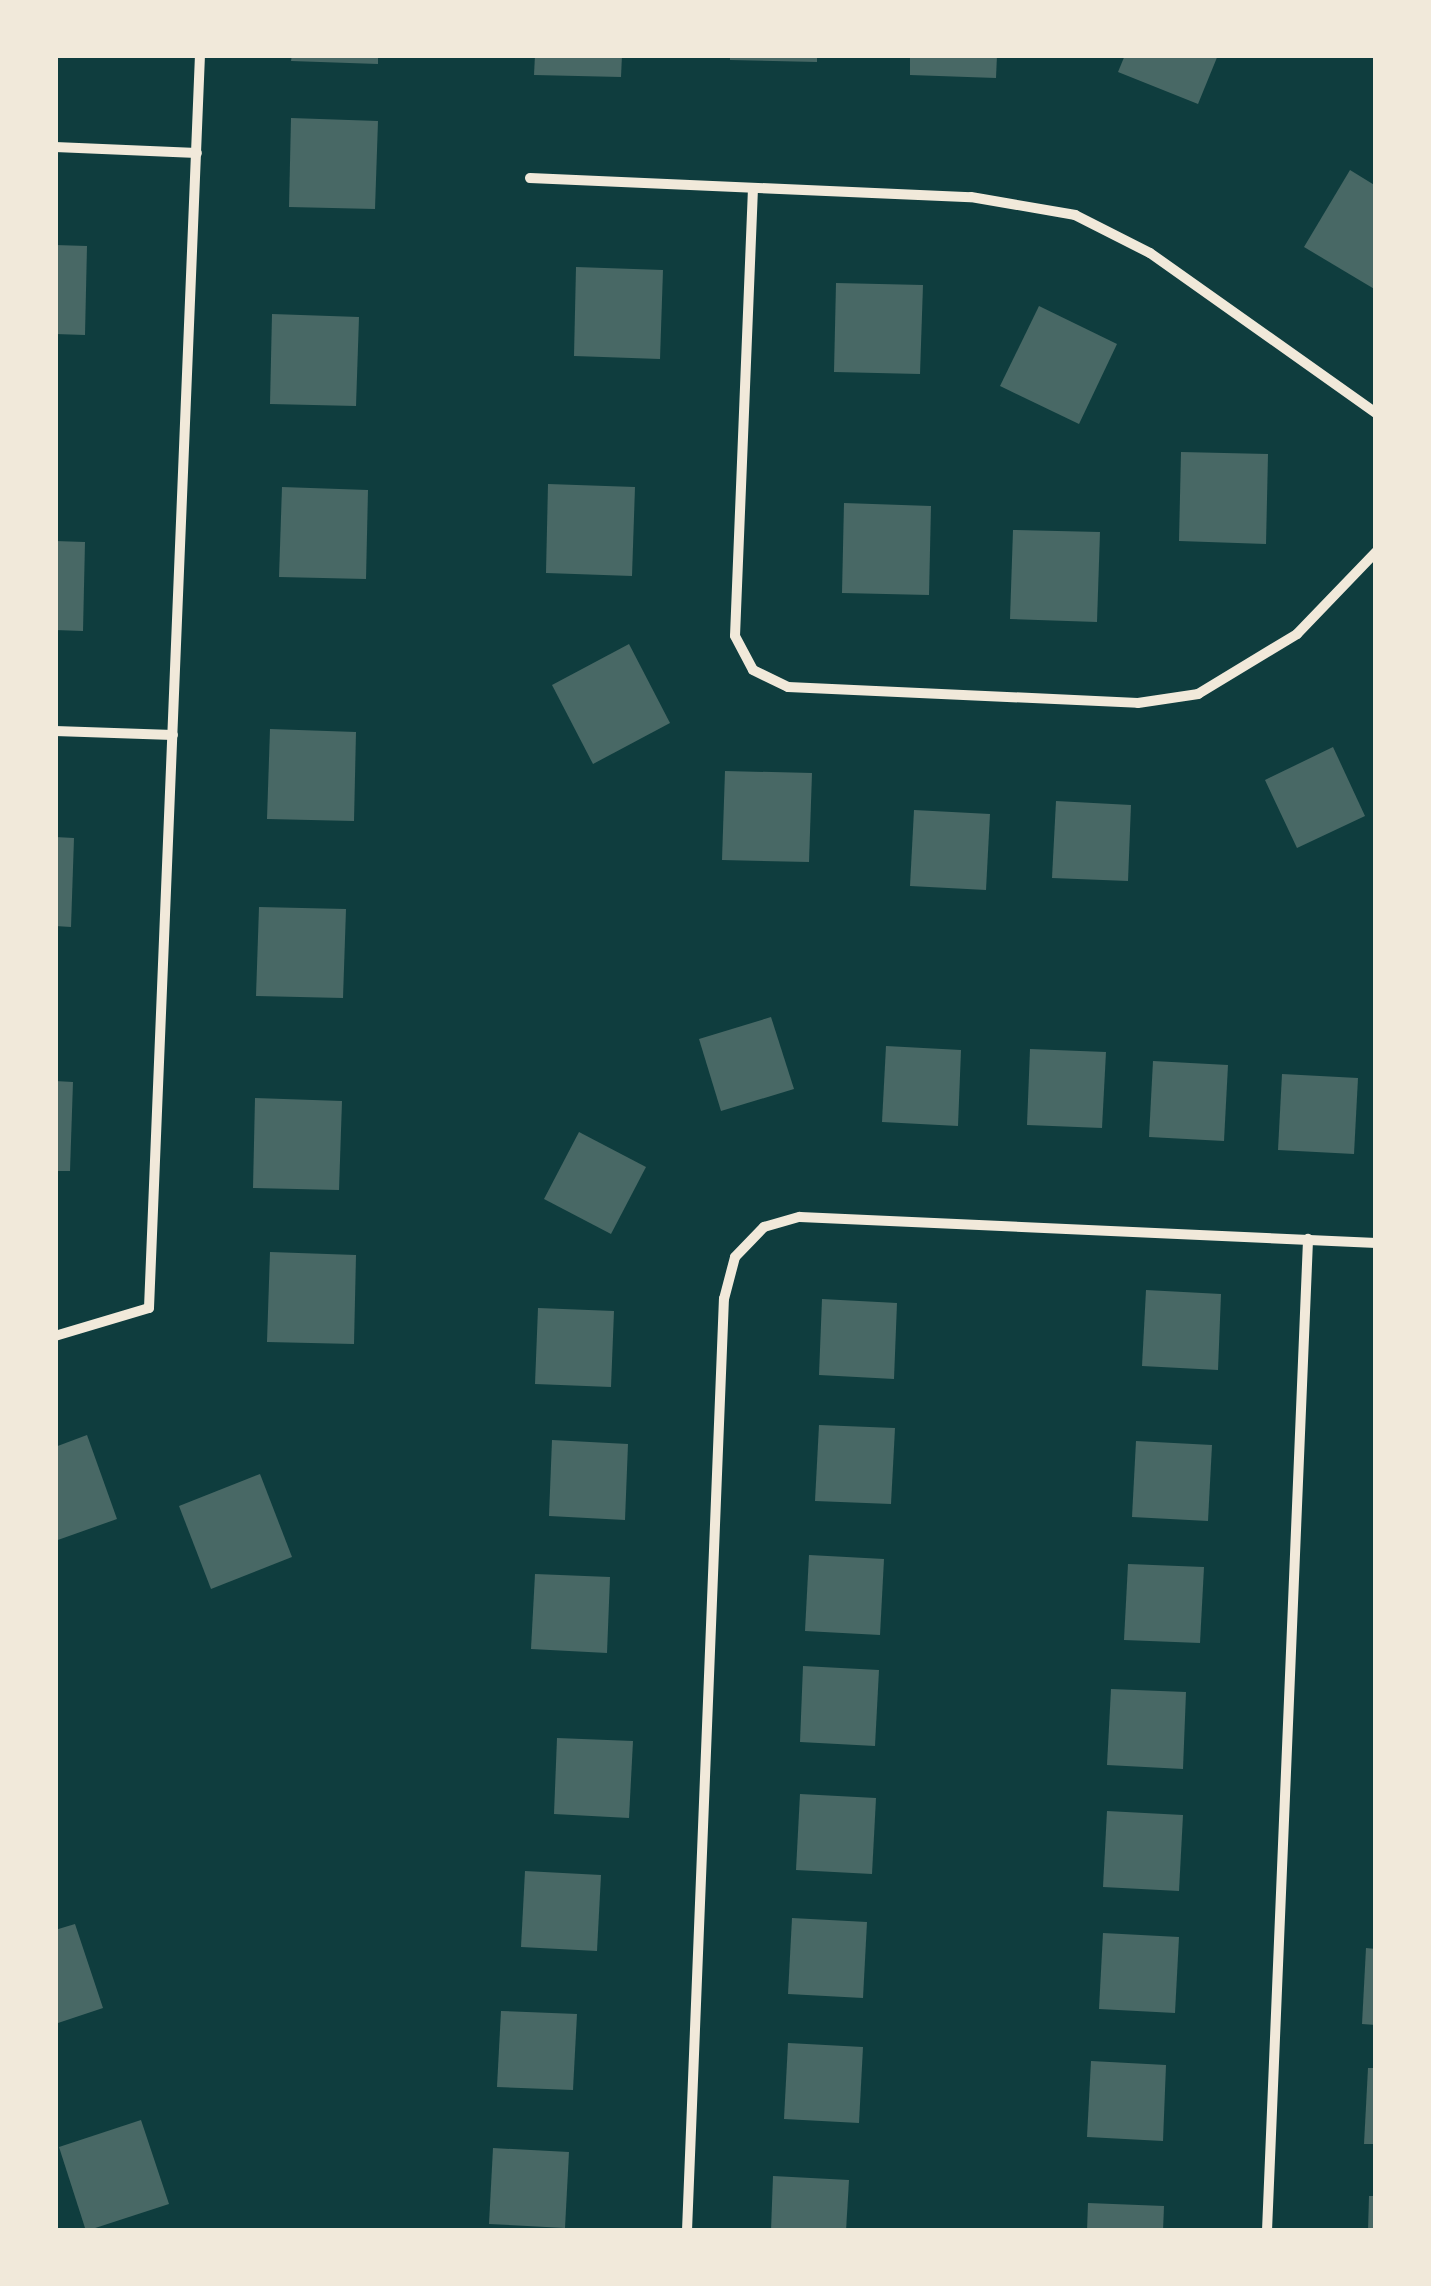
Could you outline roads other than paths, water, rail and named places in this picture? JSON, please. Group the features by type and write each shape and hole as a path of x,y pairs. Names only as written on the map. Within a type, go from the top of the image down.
{"street":[{"path":"55,1336 149,1308 200,55"},
{"path":"55,147 196,153"},
{"path":"530,178 970,197 1075,216 1150,253 1376,413"},
{"path":"753,188 735,636 753,670 788,687 1138,703 1198,694 1297,634 1376,552"},
{"path":"55,732 173,735"},
{"path":"687,2231 724,1299 735,1257 764,1228 800,1217 1376,1243"},
{"path":"1267,2231 1308,1240"}]}
